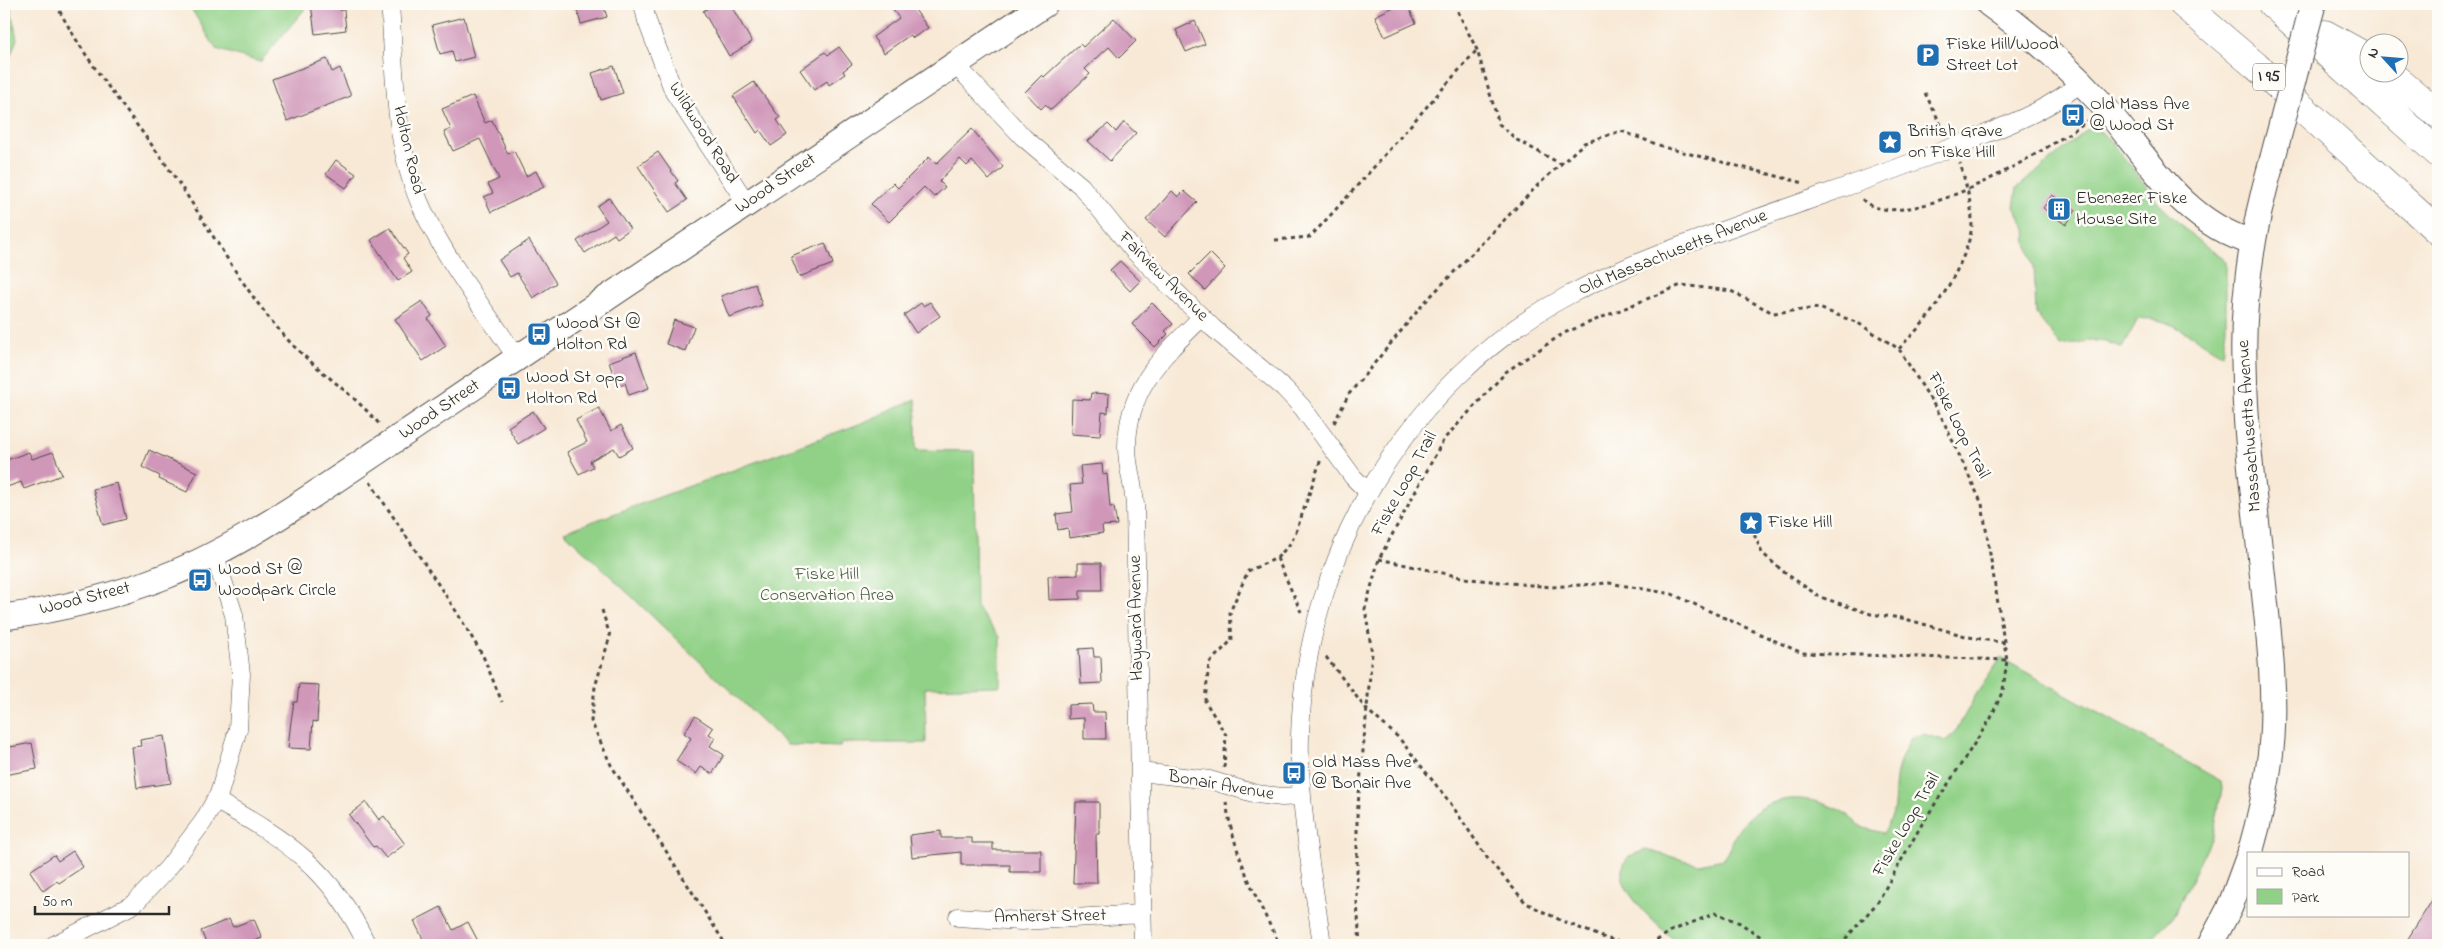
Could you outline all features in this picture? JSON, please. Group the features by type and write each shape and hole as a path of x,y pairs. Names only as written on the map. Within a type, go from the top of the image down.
{"highway":[{"name":"I 95","path":"2183,4 2256,66 2438,231"},
{"path":"2272,4 2360,54"},
{"path":"2272,4 2438,153"},
{"path":"2400,82 2438,114"}],"street":[{"name":"Holton Road","path":"390,4 396,108 412,180 423,210 445,249 517,358"},
{"name":"Wildwood Road","path":"643,4 669,83 747,204"},
{"name":"Wood Street","path":"4,617 111,594 168,576 214,553 293,508 1044,4"},
{"path":"1990,4 2024,30 2081,82 2185,204 2220,229 2252,242"},
{"name":"Massachusetts Avenue","path":"2250,852 2260,820 2268,779 2272,737 2272,689 2244,376 2244,320 2252,242 2313,4"},
{"name":"Fairview Avenue","path":"955,64 1023,138 1081,186 1129,245 1202,316 1290,393 1353,477 1368,492"},
{"name":"Old Massachusetts Avenue","path":"1322,945 1302,796 1302,713 1315,624 1336,559 1368,492 1411,429 1453,382 1498,342 1566,296 1620,270 1859,183 2017,121 2053,103 2081,82"},
{"name":"Hayward Avenue","path":"1143,945 1135,505 1134,483 1127,450 1128,431 1135,402 1147,376 1202,316"},
{"path":"54,945 134,904 168,868 203,822 215,800 238,729 241,674 234,615 214,553"},
{"name":"Bonair Avenue","path":"1140,772 1210,780 1256,794 1282,797 1302,796"},
{"path":"215,800 265,828 306,860 331,884 352,915 367,945"},
{"path":"2210,945 2230,906 2247,861"},
{"name":"Amherst Street","path":"958,917 1021,921 1142,914"}],"path":[{"path":"56,4 97,72 175,177 262,308 289,341 360,402 394,441"},
{"path":"1454,4 1477,50 1499,124 1517,140 1561,164"},
{"path":"1275,240 1310,237 1364,181 1416,118 1477,50"},
{"path":"1925,93 1945,134"},
{"path":"1858,196 1867,205 1887,210 1920,207 1967,189 2024,161 2074,130 2094,115"},
{"path":"1899,349 1930,316 1964,254 1972,224 1967,189 1959,161"},
{"name":"Fiske Loop Trail","path":"1360,945 1357,902 1357,816 1372,653 1365,609 1379,559 1444,439 1507,371 1564,333 1681,285 1731,291 1773,313 1819,308 1858,323 1899,349 1942,418 1982,504 2007,660 2003,690 1991,718 1922,824 1877,903 1840,945"},
{"path":"360,464 470,633 483,656 502,702"},
{"path":"1751,527 1762,553 1785,573 1820,597 1871,614 1902,618 1969,636 2005,643"},
{"path":"1379,559 1470,579 1551,587 1609,583 1672,594 1802,653 2007,660"},
{"path":"602,610 610,636 595,688 590,721 611,765 726,945"},
{"path":"1366,709 1399,738 1452,804 1488,859 1526,903 1562,922 1604,938 1631,945"},
{"path":"1650,945 1671,931 1716,913 1740,923 1772,945"}],"green space":[{"path":"4,4 10,4 17,39 4,72"},
{"path":"194,4 309,4 260,62 216,49 192,10"},
{"path":"2093,125 2112,142 2162,207 2195,238 2226,261 2226,328 2222,354 2182,330 2160,321 2149,319 2138,319 2122,348 2098,341 2061,346 2036,314 2034,266 2027,243 2026,228 2014,207 2017,188"},
{"name":"Fiske Hill Conservation Area","path":"916,399 916,450 974,451 976,607 1000,637 1000,686 925,688 926,743 841,743 840,747 787,745 564,532 862,423"},
{"path":"2001,658 2221,781 2222,789 2213,835 2174,915 2147,945 1680,945 1644,911 1627,890 1622,870 1629,856 1646,850 1699,864 1723,859 1737,832 1747,820 1758,810 1783,800 1810,800 1824,804 1842,812 1864,828 1883,833 1893,811 1898,768 1911,737 1923,734 1946,741 1957,729 1977,693"}],"building":[{"path":"311,4 339,4 340,10 344,10 346,30 315,34"},
{"path":"575,4 603,4 607,17 581,24"},
{"path":"715,4 730,4 752,42 729,56 703,11"},
{"path":"902,4 911,4 928,28 913,38 910,35 884,53 873,37 899,18 893,10"},
{"path":"1400,4 1407,4 1416,23 1385,37 1375,16"},
{"path":"464,17 474,57 455,62 452,51 440,54 432,25"},
{"path":"1114,18 1136,41 1119,58 1109,47 1085,69 1090,74 1051,110 1045,105 1041,109 1025,92 1042,75 1044,77 1080,44 1083,47"},
{"path":"1195,21 1205,44 1186,52 1176,30"},
{"path":"839,47 852,64 843,71 845,74 829,85 827,81 814,90 800,70 825,52 828,55"},
{"path":"327,59 332,72 340,68 351,96 287,121 272,79"},
{"path":"614,66 623,93 601,100 592,73"},
{"path":"754,82 780,118 777,120 787,135 771,146 760,130 757,133 733,96"},
{"path":"473,96 485,123 492,120 508,154 514,151 526,176 536,171 544,187 491,212 484,197 493,193 488,184 499,179 480,139 453,151 444,132 451,129 442,109"},
{"path":"1124,122 1136,133 1110,161 1088,141 1108,124 1116,132"},
{"path":"972,129 1003,167 989,180 972,161 967,166 960,159 939,181 945,187 934,197 924,187 889,222 871,204 893,183 898,188 929,157 936,164"},
{"path":"658,152 678,181 675,183 687,200 669,212 638,166"},
{"path":"336,160 356,174 346,188 326,174"},
{"path":"1172,191 1178,197 1184,191 1197,202 1165,237 1146,220"},
{"name":"Ebenezer Fiske House Site","path":"2052,195 2076,210 2066,225 2043,208"},
{"path":"609,198 630,229 617,238 614,234 585,253 577,241 607,221 597,206"},
{"path":"390,228 408,254 403,258 412,272 398,281 371,240"},
{"path":"529,240 556,283 533,298 517,273 510,277 499,260"},
{"path":"825,243 833,264 799,277 791,256"},
{"path":"1210,253 1225,268 1205,290 1189,274"},
{"path":"1120,261 1140,281 1130,291 1110,270"},
{"path":"755,284 762,305 729,317 721,296"},
{"path":"422,301 432,316 428,319 446,346 423,361 395,319"},
{"path":"930,302 940,316 916,333 904,315 921,303 923,306"},
{"path":"1152,303 1173,324 1165,331 1168,334 1155,347 1132,324"},
{"path":"674,320 694,327 685,351 666,344"},
{"path":"636,352 649,388 629,395 625,383 617,386 609,362"},
{"path":"1091,393 1109,394 1108,413 1102,412 1100,436 1071,434 1072,399 1090,400"},
{"path":"599,408 611,431 621,425 633,448 619,456 614,448 590,461 593,467 579,474 567,452 587,442 576,420"},
{"path":"533,411 544,428 518,444 508,427"},
{"path":"149,450 197,472 187,492 159,479 160,476 142,467"},
{"path":"29,452 32,459 53,452 62,475 24,489 21,482 4,488 4,461"},
{"path":"1102,464 1103,475 1107,474 1110,507 1114,507 1117,525 1102,526 1103,533 1069,538 1068,528 1058,530 1056,514 1073,512 1070,485 1082,484 1080,466"},
{"path":"117,483 126,519 103,525 93,489"},
{"path":"1078,563 1101,563 1102,590 1080,590 1080,599 1049,600 1048,576 1078,575"},
{"path":"1093,648 1094,657 1101,657 1102,683 1081,684 1079,649"},
{"path":"299,684 319,685 317,722 313,721 311,749 288,748 294,702 297,702"},
{"path":"1092,704 1093,712 1105,712 1106,739 1084,739 1084,718 1068,719 1068,705"},
{"path":"695,716 713,728 709,734 715,738 710,746 724,755 712,774 701,767 696,774 676,761 691,738 684,733"},
{"path":"164,736 171,783 137,788 132,747 141,746 140,740"},
{"path":"32,743 37,769 4,775 4,748"},
{"path":"366,802 379,820 384,816 405,844 386,858 376,846 373,847 349,815"},
{"path":"1076,802 1099,802 1099,834 1096,834 1097,883 1073,883"},
{"path":"941,831 941,838 972,838 972,843 993,843 993,850 1041,850 1041,872 1010,872 1010,865 961,865 961,852 912,857 910,835"},
{"path":"73,851 83,867 43,891 30,871 54,855 58,861"},
{"path":"2438,891 2438,945 2404,945"},
{"path":"441,907 453,930 468,922 478,941 470,945 426,945 414,921"},
{"path":"229,919 233,927 254,919 262,938 243,945 207,945 201,931"}],"place":[{"name":"Fiske Hill/Wood Street Lot","path":"1928,55"},
{"name":"Old Mass Ave @ Wood St","path":"2073,115"},
{"name":"British Grave on Fiske Hill","path":"1890,142"},
{"name":"Ebenezer Fiske House Site","path":"2059,209"},
{"name":"Wood St @ Holton Rd","path":"539,334"},
{"name":"Wood St opp Holton Rd","path":"509,388"},
{"name":"Fiske Hill","path":"1751,523"},
{"name":"Wood St @ Woodpark Circle","path":"200,580"},
{"name":"Old Mass Ave @ Bonair Ave","path":"1294,773"}]}
